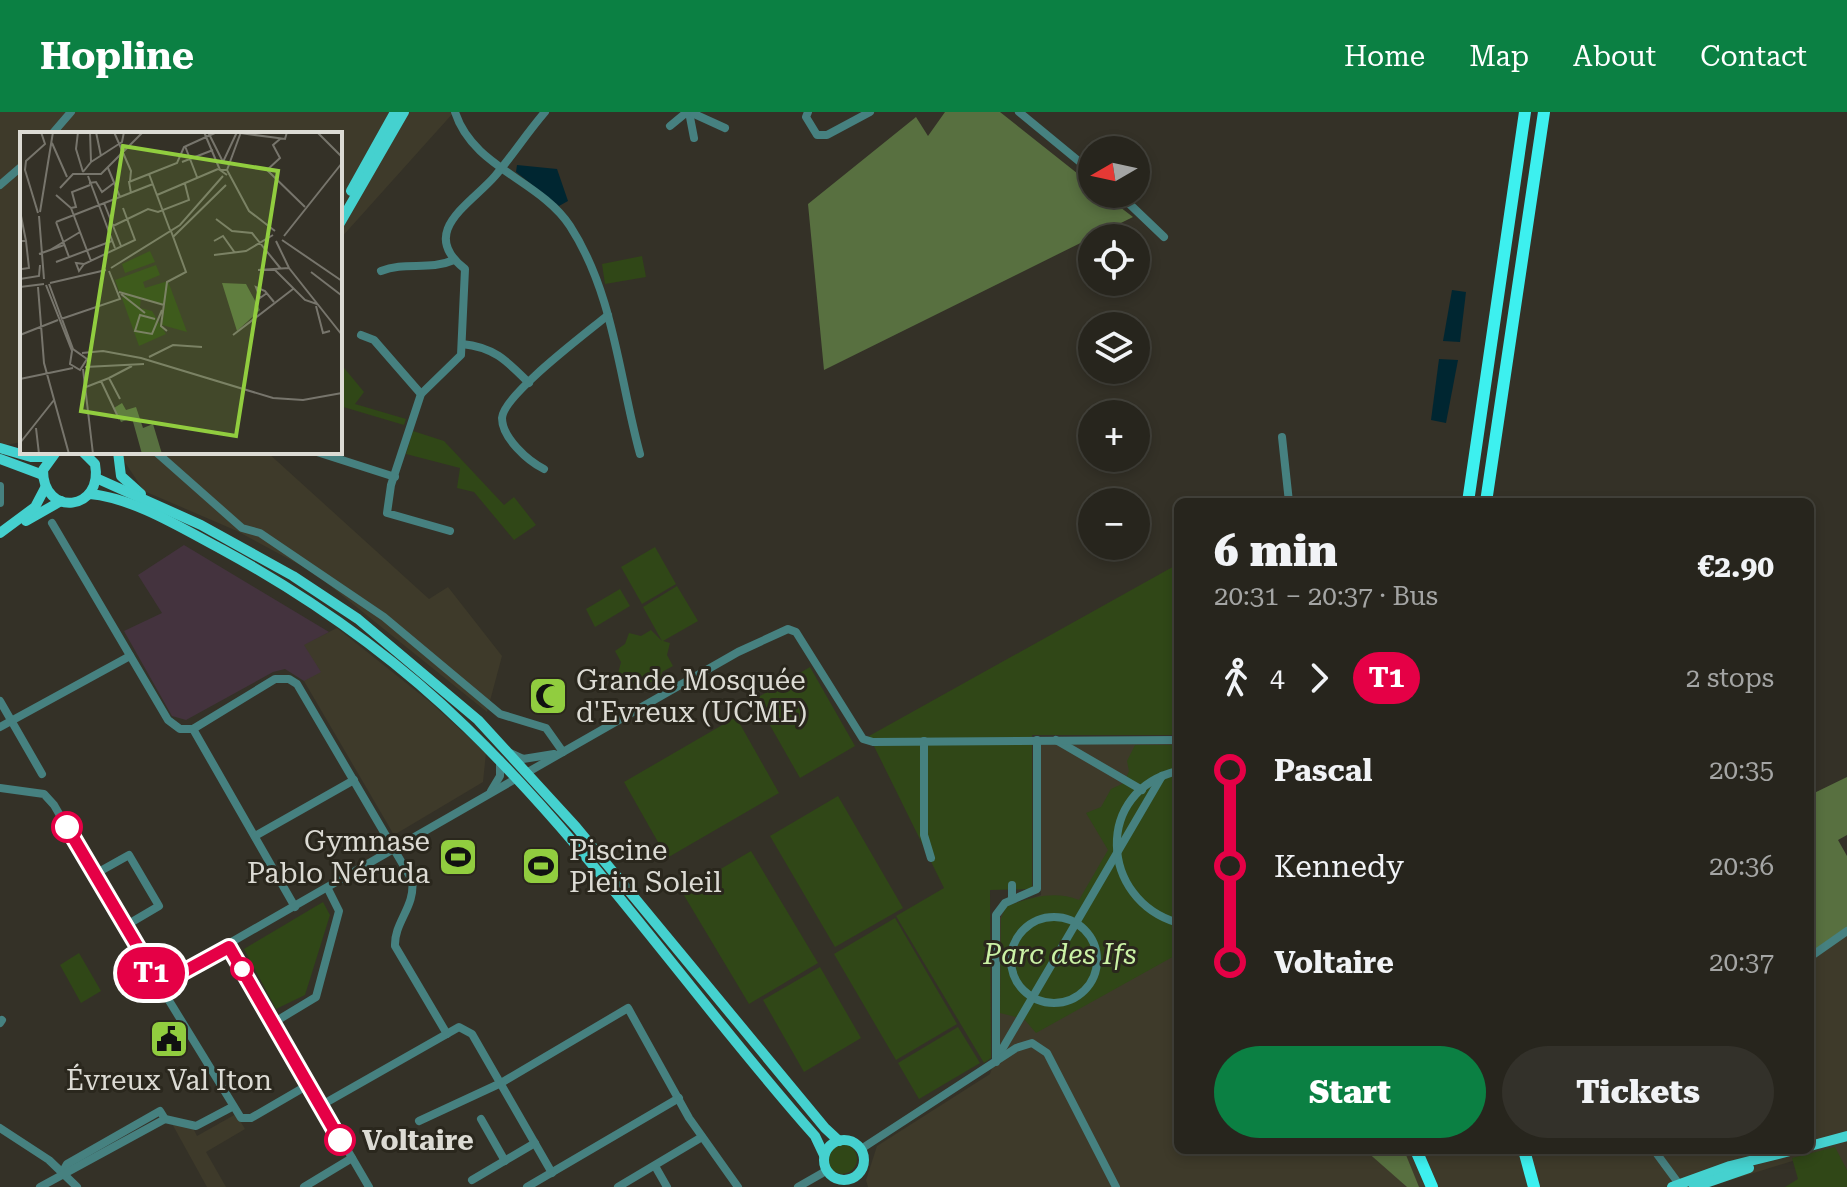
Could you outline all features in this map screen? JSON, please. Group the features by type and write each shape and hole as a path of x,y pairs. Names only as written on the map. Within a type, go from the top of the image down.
{"highway":[{"path":"1469,498 1525,112"},
{"path":"1487,498 1544,112"},
{"path":"1418,1154 1432,1187"},
{"path":"1525,1154 1534,1187"}],"main road":[{"path":"342,206 395,112"},
{"path":"342,220 404,112"},
{"path":"0,448 20,454"},
{"path":"21,454 31,457 53,454"},
{"path":"0,533 38,504 45,488 43,475 53,454"},
{"path":"85,454 95,464"},
{"path":"12,525 28,521 61,501 78,501 90,494 96,478 95,464 101,454"},
{"path":"118,454 121,476 152,503"},
{"path":"0,459 43,475"},
{"path":"90,494 108,497 201,539 320,608 402,670 500,760 520,783 815,1136 824,1155 826,1171 845,1184 859,1172 864,1158 861,1149 853,1142 839,1141 528,772 457,702 358,619 293,576 201,525 96,478"},
{"path":"45,488 61,501"},
{"path":"520,783 528,772"},
{"path":"1814,1145 1847,1136"},
{"path":"824,1155 839,1141"},
{"path":"1675,1185 1781,1154"},
{"path":"1694,1187 1784,1154"},
{"path":"859,1172 863,1187"}],"street":[{"path":"54,132 71,112"},
{"path":"450,531 387,513 421,394 461,355 465,269 454,260 447,248 450,222 501,168 545,112"},
{"path":"670,126 689,112"},
{"path":"689,112 725,128"},
{"path":"689,112 694,138"},
{"path":"808,112 806,117 817,135 827,135 870,112"},
{"path":"1019,112 1078,160"},
{"path":"456,114 465,139 569,225 593,273 608,315 640,454"},
{"path":"0,185 20,168"},
{"path":"1134,208 1164,237"},
{"path":"381,271 396,265 437,268 454,260"},
{"path":"544,469 529,462 505,429 502,416 508,404 529,383 608,315"},
{"path":"361,335 374,340 421,394"},
{"path":"462,344 485,346 500,354 529,383"},
{"path":"1282,437 1289,498"},
{"path":"158,454 242,528 260,533 384,617 500,714 546,728 561,753"},
{"path":"323,454 395,477"},
{"path":"0,486 0,503"},
{"path":"52,523 168,720 180,729 193,729 275,679 289,679 297,684 412,880 410,908 395,934 395,946 447,1034"},
{"path":"528,772 738,652 788,629 796,632 863,739 1174,740"},
{"path":"0,727 130,656"},
{"path":"0,701 42,774"},
{"path":"193,729 295,907"},
{"path":"996,1061 995,923 1000,908 1012,899 1037,889 1037,740"},
{"path":"1056,740 1142,790"},
{"path":"924,741 924,835 931,858"},
{"path":"510,753 523,759 561,753"},
{"path":"493,788 500,776 500,760"},
{"path":"1174,772 1162,776 1142,790 1121,821 1117,858 1133,895 1153,913 1174,921"},
{"path":"996,1061 1162,776"},
{"path":"255,836 354,780"},
{"path":"162,982 328,889 493,788 520,783"},
{"path":"0,788 44,794 54,805 154,978 162,982 241,1118 251,1118 308,1085"},
{"path":"95,874 129,855 159,906 125,926"},
{"path":"1012,885 1012,899"},
{"path":"273,1023 316,997 339,911 328,889"},
{"path":"1057,917 1076,923 1092,939 1096,949 1096,972 1091,982 1084,991 1065,1003 1042,1002 1032,998 1017,985 1010,966 1016,938 1038,919 1057,917"},
{"path":"1814,954 1847,931"},
{"path":"229,947 369,1187"},
{"path":"419,1121 501,1083 628,1008 702,1137 738,1187"},
{"path":"320,1106 459,1027 469,1030 552,1173"},
{"path":"861,1149 1016,1048 1032,1043 1047,1053 1116,1187"},
{"path":"527,1187 679,1098"},
{"path":"40,1187 62,1173 75,1171 165,1119 196,1126 232,1107"},
{"path":"481,1119 505,1161"},
{"path":"0,1128 49,1160 77,1187"},
{"path":"618,1187 702,1137"},
{"path":"472,1180 535,1143"},
{"path":"1656,1154 1675,1185"},
{"path":"304,1187 352,1158"},
{"path":"655,1166 667,1187"},
{"path":"798,1187 826,1171"}],"shaded area":[{"path":"0,112 454,112 342,237 342,132 20,132 20,442 0,446"},
{"path":"119,454 269,454 429,599 448,587 502,656 487,712 313,572 237,531 144,491"},
{"path":"184,545 329,632 304,645 321,672 304,681 285,669 273,672 186,720 172,716 124,631 162,613 138,575"},
{"path":"337,628 430,702 486,753 483,782 394,835 304,681 297,648"},
{"path":"1174,741 1174,1154 1814,1154 1814,950 1847,927 1847,1170 1834,1148 1709,1187 868,1187 866,1180 877,1146 990,1074 998,1051 998,922 1004,909 1041,895 1037,742"},
{"path":"236,1114 245,1129 206,1152 226,1187 207,1187 170,1120 192,1126 197,1136"}],"green space":[{"path":"945,112 1000,112 1078,174 1078,208 1121,208 1133,217 1119,224 1078,224 1078,244 824,370 808,204 916,117 928,136"},
{"path":"642,256 646,277 605,284 602,264"},
{"path":"342,365 364,392 355,404 406,419 404,425 342,407"},
{"path":"413,431 444,441 504,505 514,497 536,525 514,540 474,492 457,488 460,468 406,454"},
{"path":"655,547 676,584 642,604 621,567"},
{"path":"1174,566 1174,735 1032,735 1032,889 990,890 991,1058 984,1063 896,916 944,888 869,736"},
{"path":"677,586 698,621 663,641 670,643 667,655 673,666 662,672 659,684 647,681 636,687 630,677 618,674 621,662 615,651 625,644 629,633 641,636 651,630 662,641 643,607"},
{"path":"620,589 630,606 595,627 586,609"},
{"path":"810,667 855,746 800,778 755,699"},
{"path":"736,717 779,793 667,858 624,782"},
{"name":"Parc des Ifs","path":"1135,745 1174,745 1174,956 1036,1033 1024,1019 1000,1013 1001,919 1006,906 1033,898 1051,895 1079,900 1108,850 1086,813 1101,807 1111,789 1124,783 1129,771 1127,761"},
{"path":"1847,777 1847,835 1838,840 1847,856 1847,927 1814,950 1814,793"},
{"path":"838,796 903,908 835,947 770,836"},
{"path":"751,851 818,963 749,1004 682,892"},
{"path":"323,902 330,915 305,995 276,1009 244,949"},
{"path":"895,918 957,1024 896,1060 834,954"},
{"path":"79,953 101,991 81,1003 60,965"},
{"path":"820,967 861,1038 804,1072 763,1000"},
{"path":"958,1027 980,1063 919,1099 898,1063"},
{"path":"842,1144 853,1148 857,1159 853,1170 842,1174 831,1170 827,1159 831,1148"},
{"path":"1835,1147 1847,1170 1847,1187 1785,1187 1798,1179 1792,1158"},
{"path":"1370,1154 1406,1154 1419,1187 1407,1187"}],"water":[{"path":"517,165 557,169 568,201 559,206 516,172"},
{"path":"1452,290 1466,292 1460,342 1443,341"},
{"path":"1439,359 1458,360 1446,423 1431,420"}],"bus line":[{"name":"T1","path":"67,827 158,981 167,981 229,947 340,1140"}],"place":[{"name":"Grande Mosquée d'Evreux (UCME)","path":"548,696"},
{"name":"Gymnase Pablo Néruda","path":"458,857"},
{"name":"Piscine Plein Soleil","path":"541,866"},
{"name":"Évreux Val Iton","path":"169,1039"},
{"name":"Voltaire","path":"340,1140"}]}
